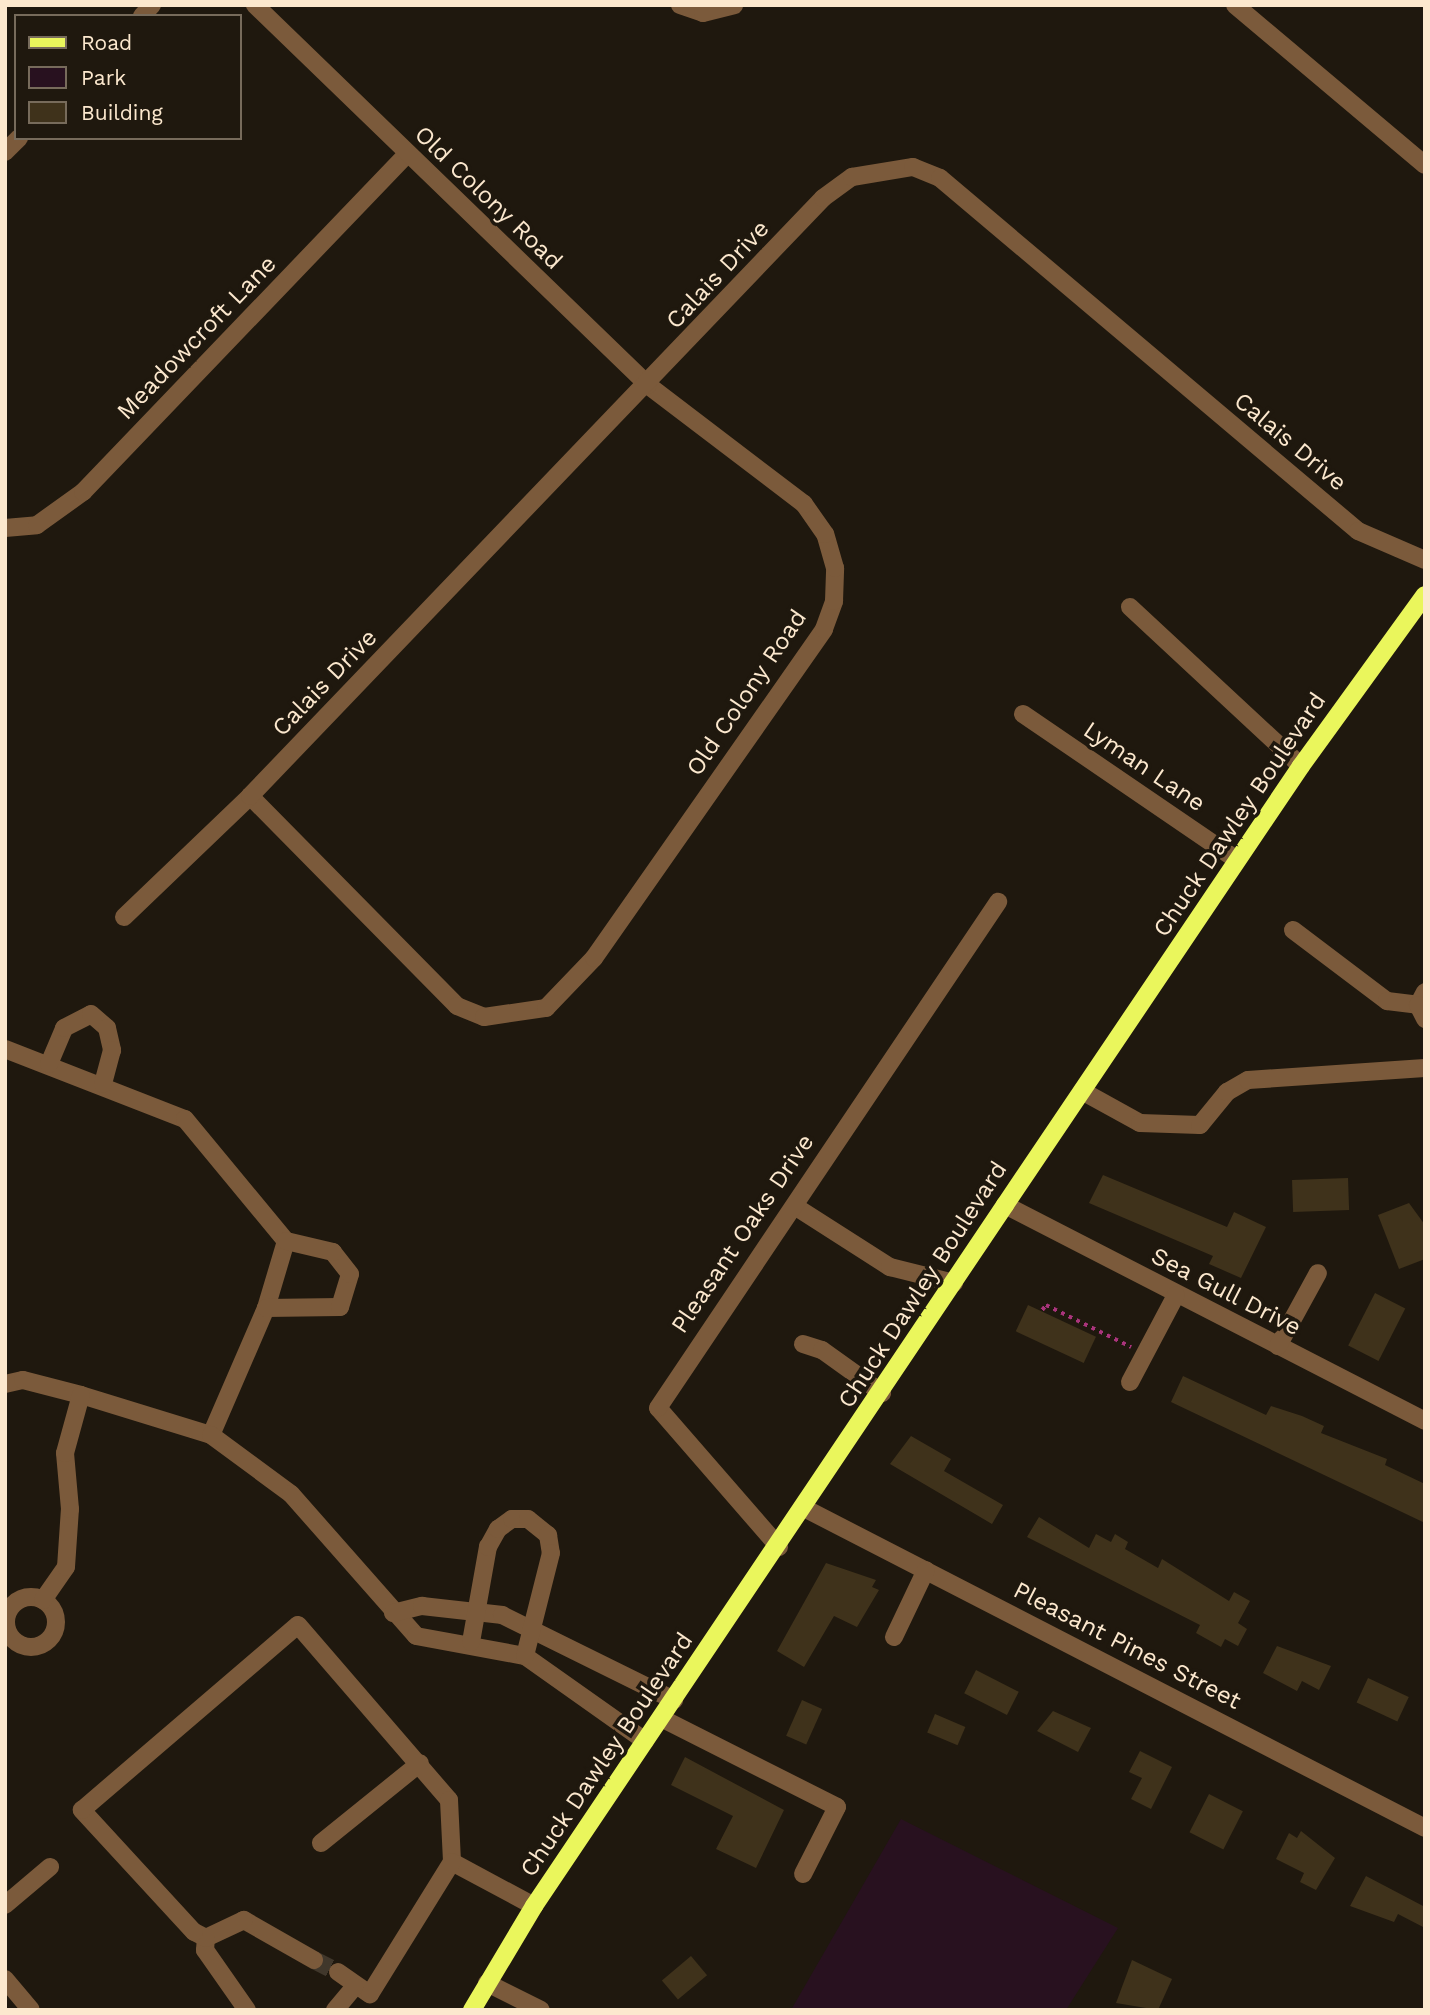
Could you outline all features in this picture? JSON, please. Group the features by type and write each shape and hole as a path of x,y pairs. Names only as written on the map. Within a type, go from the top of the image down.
{"main road":[{"name":"Chuck Dawley Boulevard","path":"472,2010 534,1906 806,1509 1005,1205 1237,860 1425,594"}],"street":[{"name":"Old Colony Road","path":"250,796 457,1006 484,1017 513,1016 547,1008 571,989 824,629 834,601 835,568 825,534 804,504 648,385 255,5"},
{"path":"680,5 703,13 733,5"},
{"path":"1235,5 1425,165"},
{"name":"Meadowcroft Lane","path":"5,528 37,525 83,492 407,154"},
{"name":"Calais Drive","path":"124,917 250,796 648,385 823,198 852,177 913,167 940,178 1358,531 1425,560"},
{"path":"1130,607 1301,766"},
{"name":"Lyman Lane","path":"1023,714 1237,860"},
{"name":"Pleasant Oaks Drive","path":"779,1548 658,1408 738,1282 796,1207 847,1119 894,1060 998,902"},
{"path":"1293,930 1387,1001 1422,1005"},
{"path":"49,1064 64,1028 91,1014 107,1028 112,1050 103,1084"},
{"path":"5,1049 103,1084 185,1119 286,1241 332,1252 350,1274 340,1307 266,1308"},
{"path":"1082,1091 1140,1123 1200,1125 1227,1092 1248,1080 1425,1068"},
{"name":"Sea Gull Drive","path":"1005,1205 1425,1421"},
{"path":"796,1207 890,1267 954,1283"},
{"path":"211,1435 266,1308 286,1241"},
{"path":"1278,1346 1318,1273"},
{"path":"1130,1382 1176,1295"},
{"path":"803,1344 822,1350 882,1393"},
{"path":"5,1384 23,1380 211,1435 291,1494 416,1636 471,1642 525,1656 645,1741"},
{"path":"43,1600 65,1567 70,1510 65,1453 80,1395"},
{"name":"Pleasant Pines Street","path":"806,1509 1425,1828"},
{"path":"471,1642 498,1529 512,1519 528,1519 548,1535 551,1553 525,1656"},
{"path":"894,1637 926,1570"},
{"path":"393,1613 422,1606 477,1611 531,1626 674,1700"},
{"path":"247,2010 205,1950 206,1938 82,1810 298,1625 420,1763 449,1800 453,1862 370,1994 354,1987 338,1972"},
{"path":"661,1718 836,1807 803,1874"},
{"path":"321,1843 420,1763"},
{"path":"453,1862 534,1906"},
{"path":"5,1905 50,1867"},
{"path":"206,1938 244,1920 314,1960"},
{"path":"5,1979 31,2010"},
{"path":"486,1983 541,2010"},
{"path":"335,2010 354,1987"}],"path":[{"path":"1049,1306 1096,1332 1145,1354"},
{"path":"1042,1310 1049,1306"},
{"path":"1047,1312 1049,1306"},
{"path":"1068,1322 1070,1317"},
{"path":"1073,1325 1076,1319"}],"green space":[{"path":"901,1819 1118,1928 1066,2010 791,2010"}],"building":[{"path":"1103,1175 1227,1227 1234,1212 1266,1227 1241,1278 1209,1264 1213,1256 1089,1203"},
{"path":"1348,1178 1349,1210 1293,1212 1292,1180"},
{"path":"1409,1203 1425,1225 1425,1259 1399,1269 1378,1215"},
{"path":"1375,1293 1405,1308 1379,1361 1348,1346"},
{"path":"1028,1305 1096,1337 1084,1363 1016,1331"},
{"path":"1183,1376 1266,1415 1271,1406 1302,1416 1324,1426 1321,1433 1387,1459 1385,1465 1425,1484 1425,1523 1171,1402"},
{"path":"911,1436 951,1459 944,1471 1003,1505 992,1524 890,1464"},
{"path":"1039,1517 1089,1548 1096,1534 1111,1542 1115,1534 1128,1542 1125,1549 1158,1568 1162,1559 1229,1601 1234,1592 1250,1601 1238,1623 1247,1629 1238,1646 1225,1639 1221,1647 1196,1633 1200,1625 1027,1537"},
{"path":"826,1563 876,1580 872,1587 879,1590 857,1627 834,1616 804,1667 777,1651"},
{"path":"1277,1646 1331,1666 1319,1690 1302,1681 1297,1691 1263,1673"},
{"path":"976,1670 1019,1692 1007,1715 964,1693"},
{"path":"1368,1678 1409,1697 1397,1721 1357,1702"},
{"path":"802,1700 822,1709 806,1745 786,1736"},
{"path":"1053,1711 1091,1728 1078,1752 1037,1731"},
{"path":"935,1714 965,1727 958,1745 927,1732"},
{"path":"1140,1751 1172,1767 1151,1809 1131,1799 1142,1778 1129,1772"},
{"path":"685,1757 784,1810 756,1868 716,1849 733,1816 671,1785"},
{"path":"1209,1794 1243,1811 1223,1850 1189,1832"},
{"path":"1301,1831 1335,1858 1316,1890 1300,1882 1304,1873 1276,1859 1289,1833 1297,1838"},
{"path":"1366,1876 1425,1907 1425,1928 1398,1914 1394,1922 1350,1906"},
{"path":"691,1956 707,1975 678,2000 662,1980"},
{"path":"1132,1960 1172,1979 1158,2010 1116,2003"}],"tunnel":[{"path":"314,1960 338,1972"}]}
